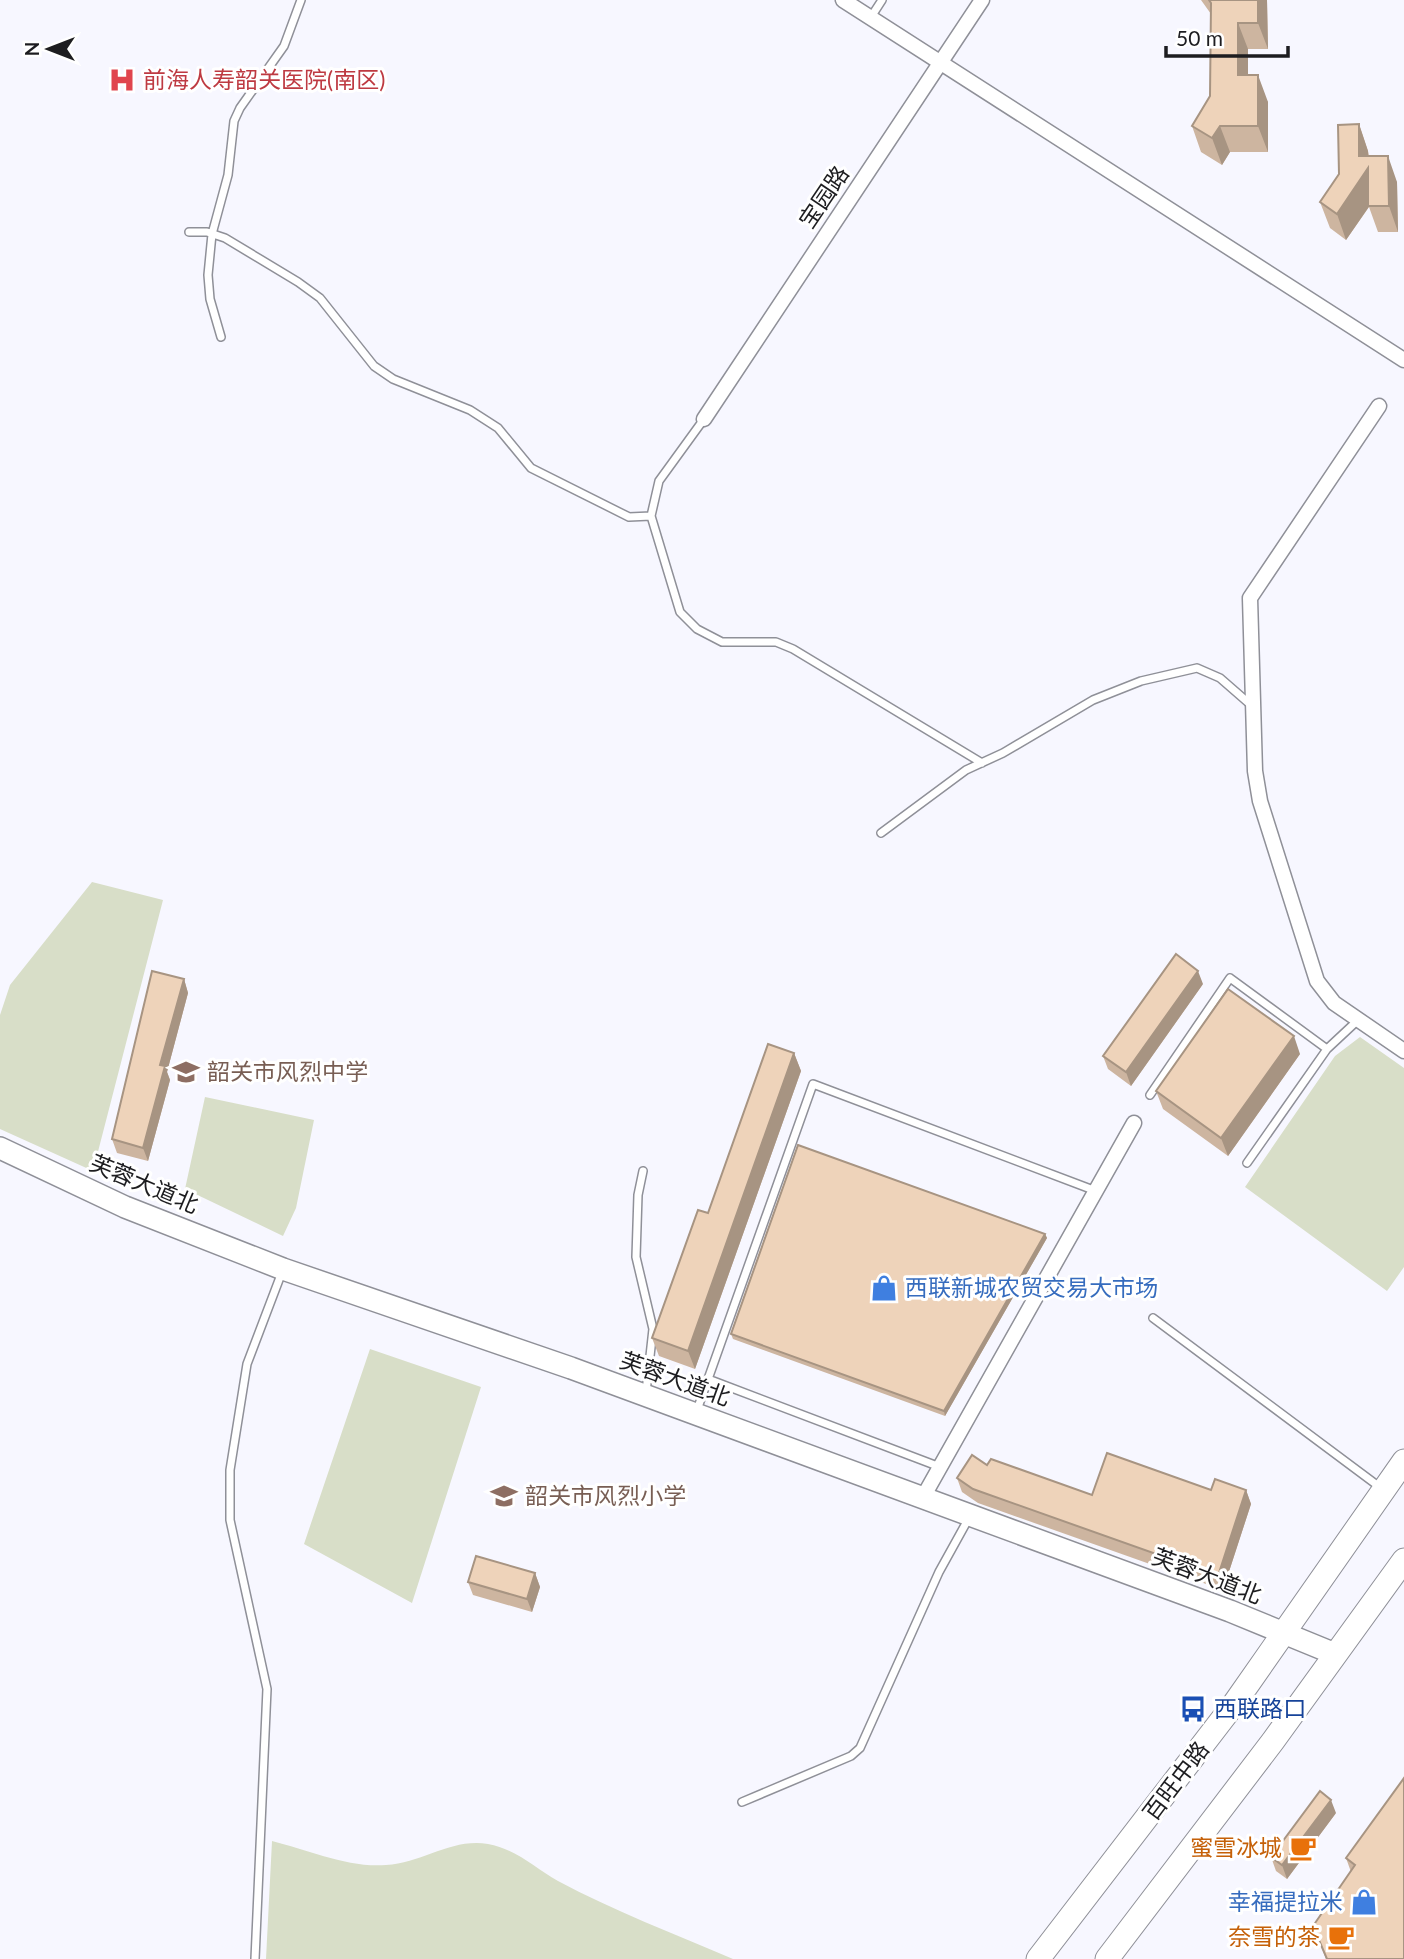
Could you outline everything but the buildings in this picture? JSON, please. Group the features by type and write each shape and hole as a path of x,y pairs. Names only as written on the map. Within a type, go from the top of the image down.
{"main road":[{"name":"芙蓉大道北","path":"0,1148 125,1207 283,1269 695,1414 1335,1654"},
{"name":"百旺中路","path":"1038,1959 1126,1847 1285,1634 1404,1461"},
{"path":"1107,1959 1273,1741 1404,1560"}],"street":[{"path":"844,0 1404,360"},
{"name":"宝园路","path":"705,419 982,0"},
{"path":"1379,406 1250,598 1252,706 1255,771 1260,801 1317,981 1334,1003 1404,1051"},
{"path":"922,1499 1134,1123"}],"lane":[{"path":"221,337 210,299 208,275 212,234 228,175 234,121 240,107 284,46 301,0"},
{"path":"871,18 882,0"},
{"path":"189,232 212,234 262,260 320,298 374,366 393,379 470,410 498,428 531,468 629,517 651,516"},
{"path":"705,419 659,481 651,516 680,612 696,629 722,642 776,642 793,649 982,763"},
{"path":"881,833 966,770 1093,700 1141,681 1197,668 1220,678 1252,706"},
{"path":"1150,1095 1230,978 1327,1049"},
{"path":"1247,1163 1327,1049 1357,1021"},
{"path":"695,1414 813,1084 1096,1191"},
{"path":"643,1171 638,1195 636,1257 653,1329 645,1396"},
{"path":"255,1959 267,1689 230,1520 230,1470 247,1364 283,1269"},
{"path":"1153,1318 1384,1490"},
{"path":"708,1379 940,1467"},
{"path":"742,1802 851,1756 860,1748 939,1572 970,1516"}],"green space":[{"path":"92,882 163,900 93,1171 0,1129 0,1015 10,985"},
{"path":"1360,1037 1404,1068 1404,1267 1387,1291 1245,1187 1335,1056"},
{"path":"205,1097 314,1120 296,1208 283,1236 185,1189"},
{"path":"370,1349 481,1387 412,1603 304,1544"},
{"path":"272,1841 343,1861 372,1865 412,1860 462,1844 498,1846 601,1902 733,1959 266,1959"}],"place":[{"name":"前海人寿韶关医院(南区)","path":"122,80"},
{"name":"韶关市风烈中学","path":"186,1072"},
{"name":"西联新城农贸交易大市场","path":"884,1288"},
{"name":"韶关市风烈小学","path":"504,1496"},
{"name":"西联路口","path":"1193,1709"},
{"name":"蜜雪冰城","path":"1303,1848"},
{"name":"幸福提拉米","path":"1364,1902"},
{"name":"奈雪的茶","path":"1341,1937"}]}
